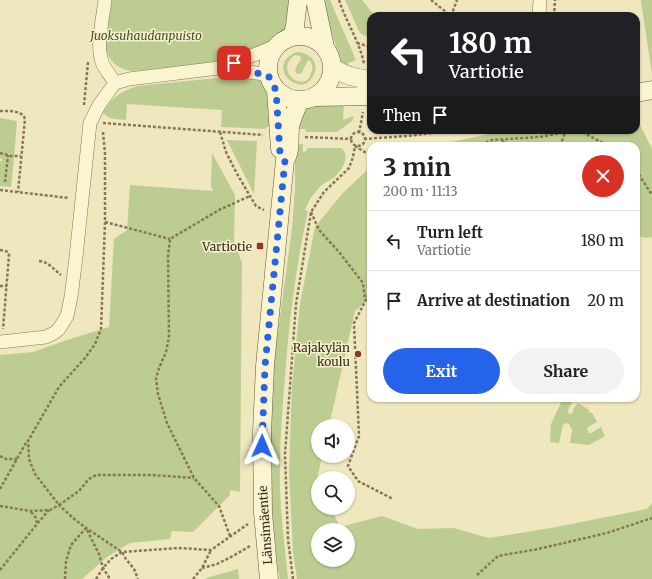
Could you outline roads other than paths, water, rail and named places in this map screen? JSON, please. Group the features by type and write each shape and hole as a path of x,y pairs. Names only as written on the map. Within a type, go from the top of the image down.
{"main road":[{"path":"292,37 295,26 298,0"},
{"path":"315,0 325,47"},
{"path":"308,99 322,93 327,88 332,75 332,60 325,47 318,41 310,37 292,37 284,40 276,46 272,52 268,67 272,82 287,98 293,100 308,99 367,103"},
{"path":"333,68 341,73 355,78 367,74"},
{"name":"Länsimäentie","path":"272,82 280,153 285,160"},
{"path":"640,92 652,90"},
{"name":"Länsimäentie","path":"269,579 263,513 262,432 265,366 285,160 288,153 290,127 296,109 308,99"}],"street":[{"path":"105,0 100,52 104,66 115,83"},
{"path":"539,12 540,0"},
{"path":"1,336 46,337 59,329 67,316 74,273 90,123 115,83 129,79 228,67 234,63 276,46"},
{"path":"228,67 258,72 272,82"}],"place":[{"name":"Vartiotie","path":"260,246"},
{"name":"Rajakylän koulu","path":"358,354"}],"park label":[{"name":"Juoksuhaudanpuisto","path":"146,35"}]}
